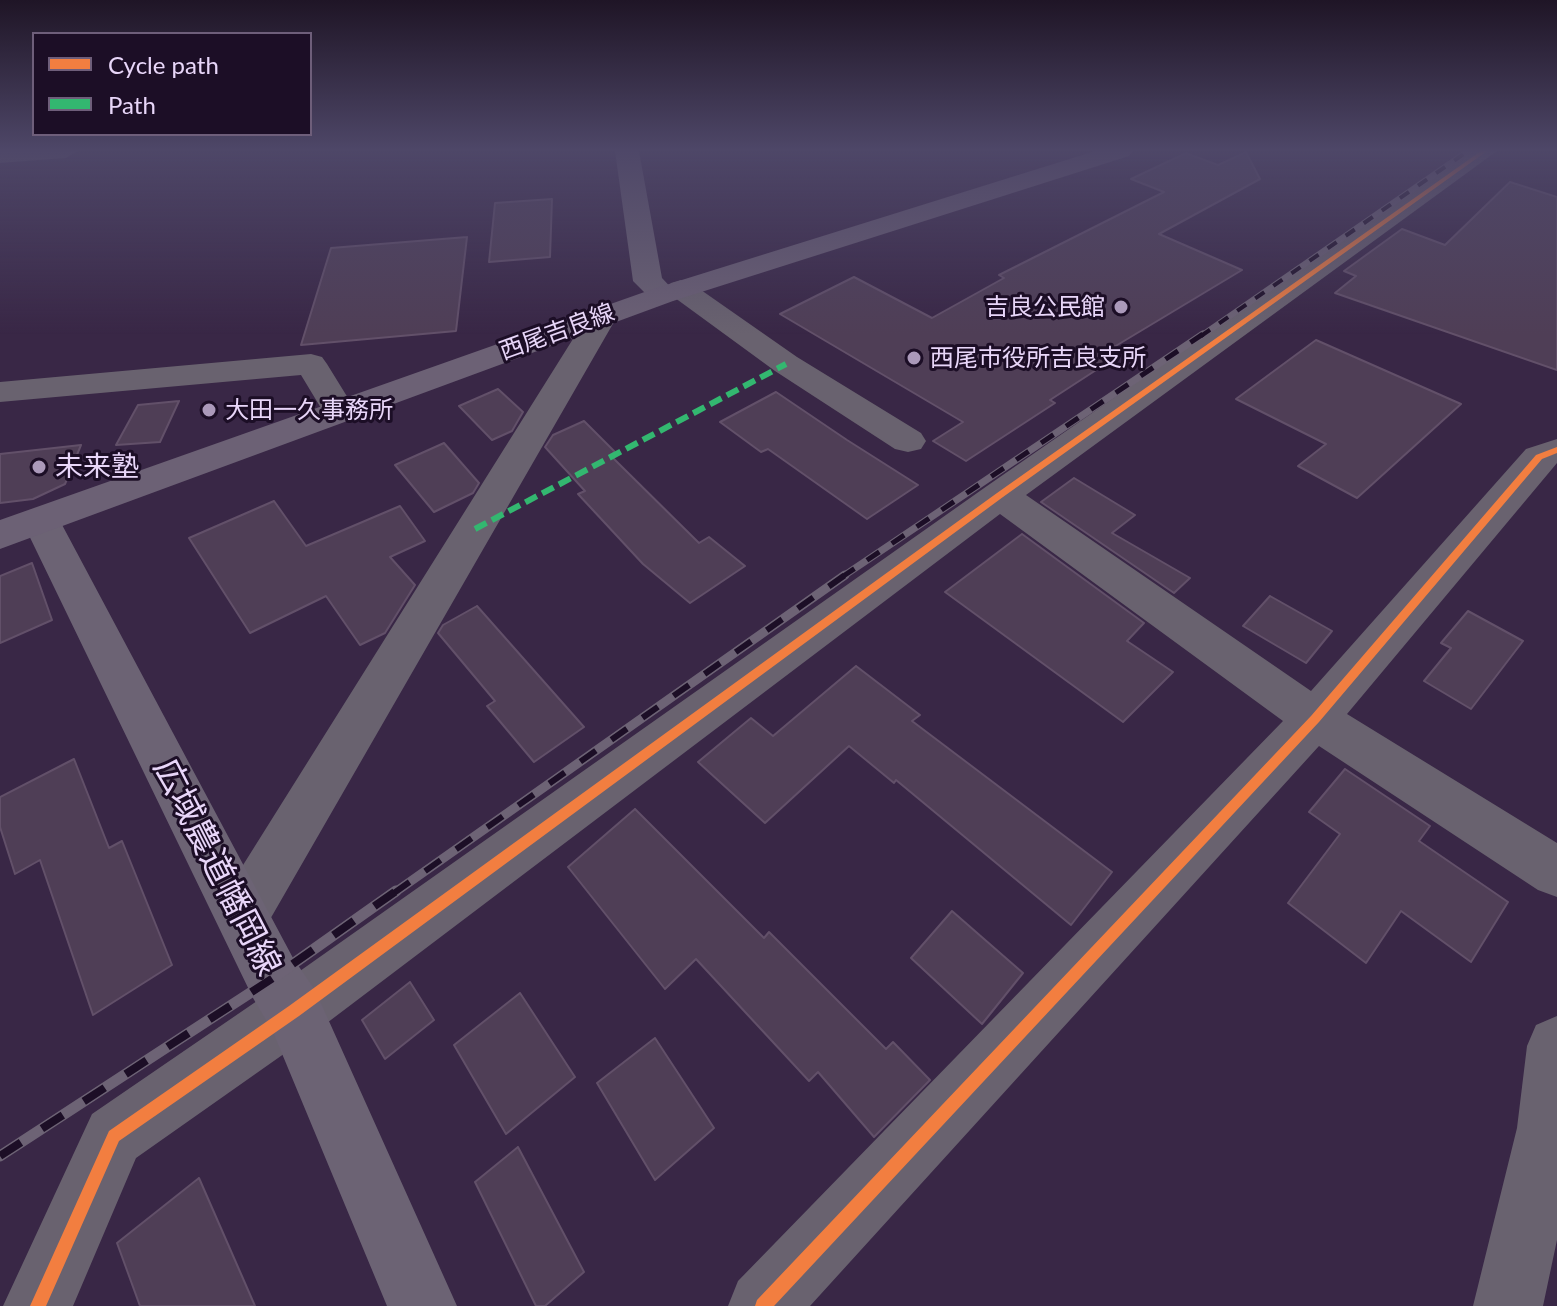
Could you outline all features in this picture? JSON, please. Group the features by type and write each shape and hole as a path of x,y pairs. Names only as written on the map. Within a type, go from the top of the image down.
{"main road":[{"name":"西尾吉良線","path":"20,528 603,315 927,212"}],"street":[{"path":"637,212 648,281 672,292 908,441"},
{"path":"38,1306 114,1136 294,1011 1000,495 1399,212"},
{"path":"242,916 603,315"},
{"path":"0,392 311,364 339,411"},
{"path":"763,1306 1315,719 1539,457 1557,450"},
{"path":"1000,495 1315,719 1557,872"},
{"name":"広域農道幡岡線","path":"20,528 294,1011 422,1306"},
{"path":"1508,1306 1549,1128 1557,1046"}],"building":[{"path":"494,212 552,212 550,257 489,262"},
{"path":"1124,212 1199,212 1159,234 1242,270 1099,356 1110,361 1050,400 1055,403 966,461 933,441 963,422 780,314 854,277 932,318 1004,278 999,275"},
{"path":"1479,212 1557,212 1557,370 1335,293 1356,276 1344,271 1402,229 1445,245"},
{"path":"467,237 456,331 301,345 331,248"},
{"path":"1316,340 1461,404 1357,498 1298,466 1326,444 1236,399"},
{"path":"498,389 523,412 512,431 492,440 459,406"},
{"path":"776,392 918,485 867,519 768,449 761,452 720,422"},
{"path":"179,401 160,442 116,445 138,405"},
{"path":"584,421 615,452 610,455 699,543 709,537 745,566 690,603 643,564 578,494 585,491 545,447 553,435"},
{"path":"444,443 479,483 473,493 434,512 395,465"},
{"name":"未来塾","path":"81,445 65,484 33,499 0,503 0,454"},
{"path":"1074,478 1135,515 1112,533 1190,578 1174,593 1041,502"},
{"path":"274,501 306,546 400,506 425,541 390,557 415,585 385,633 360,645 326,596 250,633 189,538"},
{"path":"1022,534 1144,623 1127,641 1173,672 1123,722 945,592"},
{"path":"32,563 52,620 0,643 0,576"},
{"path":"1270,596 1332,631 1306,663 1243,626"},
{"path":"477,606 584,727 534,762 487,706 495,701 438,633 443,625"},
{"path":"1468,611 1523,641 1471,709 1424,681 1451,648 1441,643"},
{"path":"856,666 920,715 912,721 1112,872 1071,925 896,780 894,783 849,746 765,823 698,762 751,718 773,736"},
{"path":"74,759 109,848 122,841 172,965 93,1015 40,860 15,874 0,827 0,797"},
{"path":"1345,769 1430,826 1419,841 1508,902 1471,962 1401,911 1366,963 1288,903 1340,834 1309,812"},
{"path":"635,809 764,938 769,932 886,1049 893,1042 930,1080 874,1137 818,1072 809,1081 696,959 665,989 568,867"},
{"path":"952,911 1023,973 982,1024 911,958"},
{"path":"410,982 434,1020 385,1059 362,1020"},
{"path":"520,993 575,1077 506,1134 454,1045"},
{"path":"655,1038 714,1128 655,1180 597,1083"},
{"path":"518,1147 584,1272 545,1306 536,1306 475,1182"},
{"path":"199,1178 255,1306 140,1306 117,1243"}],"railway":[{"path":"1201,336 1380,212"},
{"path":"842,577 1203,334"},
{"path":"394,893 845,575"},
{"path":"0,1156 273,978 396,891"}],"marked path":[{"path":"475,529 786,364"}],"cycle path":[{"path":"38,1306 114,1136 294,1011 1000,495 1399,212"},
{"path":"763,1306 1315,719 1539,457 1557,450"}],"place":[{"name":"吉良公民館","path":"1121,307"},
{"name":"西尾市役所吉良支所","path":"914,358"},
{"name":"大田一久事務所","path":"209,410"},
{"name":"未来塾","path":"39,467"}]}
